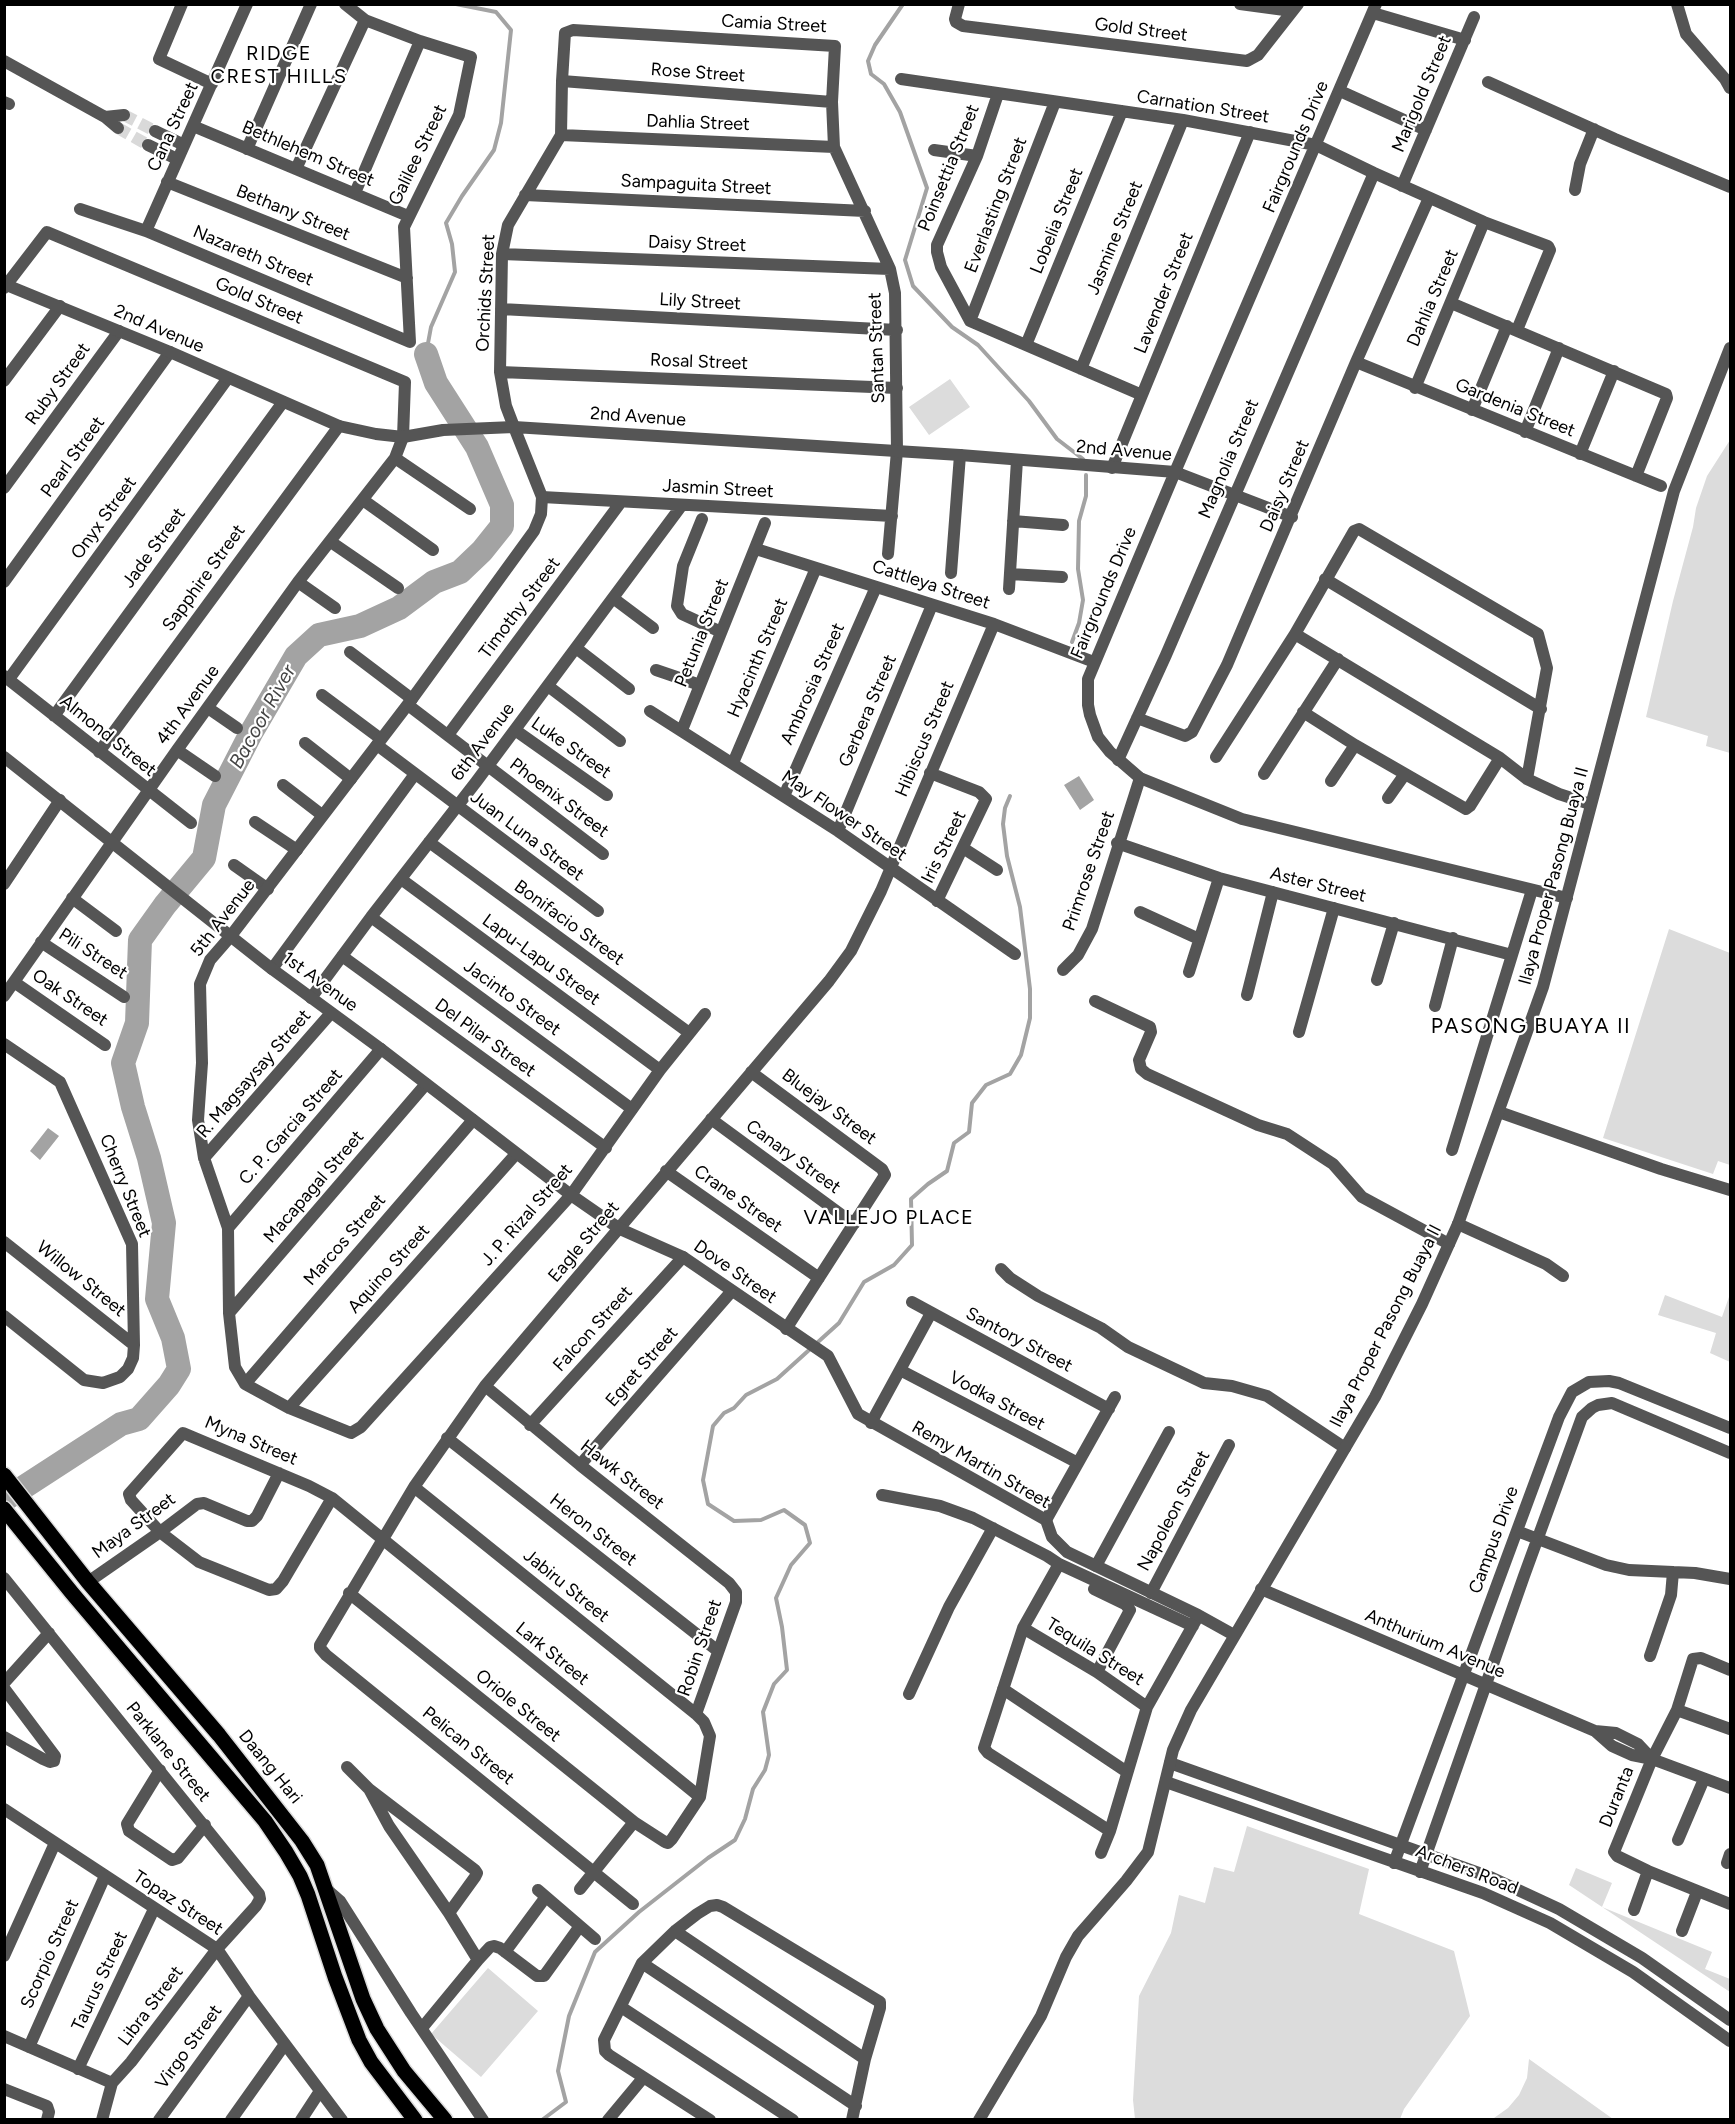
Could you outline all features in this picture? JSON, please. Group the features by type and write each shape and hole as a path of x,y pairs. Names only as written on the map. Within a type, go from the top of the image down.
{"main road":[{"name":"Daang Hari","path":"4,1475 88,1582 250,1773 302,1841 317,1865 363,1999 377,2029 404,2071 442,2115"},
{"path":"4,1509 265,1821 300,1876 359,2040 371,2062 415,2120"},
{"path":"72,1593 88,1582"},
{"path":"125,1656 140,1642"},
{"path":"236,1787 250,1773"}],"street":[{"path":"182,4 159,59 212,84"},
{"name":"Cana Street","path":"147,231 247,4"},
{"path":"247,149 311,4"},
{"path":"345,4 365,20 420,41 355,193"},
{"name":"Gold Street","path":"959,4 955,15 956,22 963,26 1247,61 1258,55 1295,8"},
{"path":"1240,4 1295,8"},
{"path":"1677,4 1686,34 1731,88"},
{"path":"1375,9 1465,40"},
{"name":"Fairgrounds Drive","path":"1375,9 1094,662 1088,679 1090,715 1098,737 1118,760 1140,778 1242,819 1567,898"},
{"name":"Marigold Street","path":"1402,186 1474,17"},
{"path":"296,170 365,20"},
{"name":"Camia Street","path":"567,31 835,46"},
{"name":"Orchids Street","path":"542,497 508,427 500,372 502,254 508,225 561,135 564,35 567,31"},
{"name":"Galilee Street","path":"410,342 404,227 459,115 471,57 420,41"},
{"name":"Santan Street","path":"835,46 832,102 834,147 890,269 895,293 897,451 888,554"},
{"path":"4,61 105,117 118,128"},
{"name":"Carnation Street","path":"901,79 1183,120 1316,145 1484,222 1544,243 1550,250 1512,328"},
{"name":"Rose Street","path":"562,81 832,102"},
{"path":"1488,82 1731,187"},
{"path":"1340,91 1426,130"},
{"name":"Poinsettia Street","path":"970,321 940,267 937,252 977,156 998,94"},
{"name":"Everlasting Street","path":"970,321 1055,102"},
{"name":"Lobelia Street","path":"1026,345 1122,111"},
{"path":"105,117 124,116"},
{"name":"Jasmine Street","path":"1081,369 1183,120"},
{"name":"Bethlehem Street","path":"193,126 408,216"},
{"path":"1575,190 1580,164 1594,129"},
{"path":"156,131 184,145"},
{"name":"Lavender Street","path":"1112,468 1250,132"},
{"name":"Dahlia Street","path":"561,135 834,147"},
{"path":"148,145 177,159"},
{"path":"934,150 977,156"},
{"name":"Magnolia Street","path":"1118,760 1374,173"},
{"name":"Bethany Street","path":"167,182 406,278"},
{"name":"Sampaguita Street","path":"525,195 865,211"},
{"name":"Daisy Street","path":"1137,718 1185,736 1192,732 1227,665 1292,517 1356,362 1429,198"},
{"name":"Nazareth Street","path":"80,209 147,231 410,342"},
{"name":"Dahlia Street","path":"1415,388 1484,222"},
{"name":"Gold Street","path":"5,285 47,232 405,382 403,437"},
{"name":"Daisy Street","path":"502,254 890,269"},
{"name":"2nd Avenue","path":"5,285 170,352 339,426 357,431 403,437 443,430 508,427 960,455 1175,472 1292,517"},
{"path":"1451,303 1666,394 1667,398 1636,476"},
{"path":"4,381 60,306"},
{"name":"Lily Street","path":"501,309 897,330"},
{"path":"970,321 1142,395"},
{"path":"1472,410 1512,328"},
{"name":"Ruby Street","path":"4,488 119,331"},
{"path":"1525,432 1559,348"},
{"name":"Ilaya Proper Pasong Buaya II","path":"979,2120 1041,2016 1066,1957 1078,1936 1148,1852 1173,1750 1191,1710 1375,1398 1422,1304 1458,1224 1538,1004 1674,491 1731,348"},
{"name":"Pearl Street","path":"4,582 170,352"},
{"name":"Gardenia Street","path":"1356,362 1415,388 1661,486"},
{"path":"1580,454 1614,371"},
{"name":"Rosal Street","path":"500,372 897,388"},
{"name":"Onyx Street","path":"7,677 228,378"},
{"name":"Jade Street","path":"54,716 283,402"},
{"name":"Sapphire Street","path":"99,752 339,426"},
{"name":"4th Avenue","path":"4,996 298,582 395,458 403,437"},
{"path":"951,573 960,455"},
{"path":"395,458 470,509"},
{"path":"1009,589 1017,460"},
{"name":"Jasmin Street","path":"542,497 892,516"},
{"name":"5th Avenue","path":"245,1384 235,1367 229,1313 228,1227 204,1158 198,1120 202,1063 200,984 210,960 268,889 410,702 534,531 541,514 542,497"},
{"path":"363,500 434,550"},
{"name":"Timothy Street","path":"448,735 621,502"},
{"name":"6th Avenue","path":"311,998 488,766 682,505"},
{"path":"702,519 683,566 677,606 682,614 721,632"},
{"path":"1013,521 1063,525"},
{"name":"Petunia Street","path":"682,730 765,523"},
{"path":"1216,757 1295,634 1354,531 1362,530 1534,630 1540,638 1547,668 1527,779"},
{"path":"331,542 398,588"},
{"name":"Cattleya Street","path":"756,549 994,624 1094,662"},
{"name":"Hyacinth Street","path":"733,763 816,568"},
{"path":"1010,574 1062,578"},
{"path":"1325,579 1541,709"},
{"path":"298,582 335,608"},
{"name":"Ambrosia Street","path":"784,796 876,587"},
{"path":"613,598 653,628"},
{"name":"Gerbera Street","path":"838,831 932,605"},
{"name":"Hibiscus Street","path":"889,868 994,624"},
{"path":"1295,634 1500,758 1527,779 1559,794 1590,804"},
{"path":"576,648 629,689"},
{"name":"Phoenix Street","path":"350,652 448,735 603,854"},
{"path":"1264,774 1338,659"},
{"path":"656,670 700,685"},
{"name":"Almond Street","path":"7,677 190,823"},
{"path":"548,686 620,741"},
{"name":"Juan Luna Street","path":"322,695 415,774 598,911"},
{"path":"208,708 237,728"},
{"name":"May Flower Street","path":"650,711 838,831 1015,954"},
{"path":"1303,712 1355,745 1466,808 1470,806 1500,758"},
{"name":"Luke Street","path":"515,730 607,795"},
{"path":"305,743 351,779"},
{"path":"1331,781 1355,745"},
{"path":"177,750 215,776"},
{"name":"1st Avenue","path":"6,761 60,800 230,937 381,1049 516,1154 620,1229"},
{"name":"Iris Street","path":"930,772 979,792 986,799 937,901"},
{"path":"272,969 415,774"},
{"path":"1388,798 1405,774"},
{"name":"Primrose Street","path":"1063,970 1078,955 1092,929 1140,778"},
{"path":"283,785 322,815"},
{"path":"4,884 60,800"},
{"path":"255,822 297,850"},
{"name":"Bonifacio Street","path":"429,842 688,1032"},
{"name":"Aster Street","path":"1118,843 1219,878 1512,955"},
{"path":"963,848 997,870"},
{"path":"234,865 268,889"},
{"name":"Eagle Street","path":"320,1648 321,1642 381,1539 447,1438 485,1386 829,981 851,951 868,920 889,868"},
{"path":"1189,972 1219,878"},
{"name":"Lapu-Lapu Street","path":"401,879 660,1070"},
{"path":"1452,1150 1532,890"},
{"path":"1247,995 1273,892"},
{"path":"72,898 116,931"},
{"path":"1299,1032 1334,908"},
{"path":"1140,912 1199,939"},
{"name":"Jacinto Street","path":"371,917 632,1109"},
{"path":"1377,980 1394,923"},
{"path":"1435,1006 1454,938"},
{"name":"Pili Street","path":"41,942 124,997"},
{"name":"Del Pilar Street","path":"342,956 606,1148"},
{"name":"Oak Street","path":"14,982 105,1045"},
{"path":"1095,1001 1150,1027 1151,1032 1139,1060 1141,1069 1148,1074 1258,1125 1287,1134 1333,1164 1362,1197 1449,1244"},
{"name":"R. Magsaysay Street","path":"204,1158 331,1013"},
{"name":"J. P. Rizal Street","path":"289,1408 351,1433 361,1428 571,1195 688,1032 705,1014"},
{"name":"Cherry Street","path":"4,1044 60,1082 132,1245 133,1358 128,1369 120,1377 102,1383 91,1382 76,1374 4,1316"},
{"name":"C. P. Garcia Street","path":"228,1227 381,1049"},
{"name":"Bluejay Street","path":"751,1072 884,1172 884,1178 854,1224"},
{"name":"Macapagal Street","path":"229,1313 426,1084"},
{"path":"1499,1112 1661,1169 1731,1190"},
{"name":"Canary Street","path":"711,1119 854,1224"},
{"name":"Marcos Street","path":"245,1384 473,1120"},
{"name":"Aquino Street","path":"289,1408 516,1154"},
{"name":"Crane Street","path":"666,1171 819,1278"},
{"path":"786,1329 854,1224"},
{"path":"1458,1224 1546,1264 1563,1276"},
{"name":"Dove Street","path":"620,1229 683,1257 825,1355"},
{"name":"Willow Street","path":"4,1242 134,1345"},
{"name":"Falcon Street","path":"530,1425 683,1257"},
{"path":"1001,1269 1010,1278 1038,1296 1101,1328 1128,1347 1204,1383 1232,1386 1267,1396 1345,1448"},
{"name":"Egret Street","path":"580,1465 731,1292"},
{"name":"Santory Street","path":"912,1302 1112,1403 1078,1463"},
{"path":"871,1423 931,1312"},
{"name":"Remy Martin Street","path":"825,1355 831,1360 854,1410 871,1423 1046,1520 1052,1537 1067,1552 1151,1593 1196,1621 1234,1635"},
{"name":"Vodka Street","path":"900,1370 1078,1463"},
{"name":"Campus Drive","path":"1394,1863 1559,1417 1572,1392 1580,1386 1599,1381 1619,1383 1731,1428"},
{"path":"245,1384 289,1408"},
{"name":"Hawk Street","path":"485,1386 530,1425 729,1583 736,1592"},
{"path":"1420,1872 1537,1539 1586,1412 1598,1405 1612,1403 1731,1453"},
{"path":"1096,1566 1169,1432"},
{"name":"Myna Street","path":"160,1532 131,1500 129,1494 183,1433 309,1486 332,1498 381,1539"},
{"name":"Heron Street","path":"447,1438 717,1651"},
{"name":"Napoleon Street","path":"1151,1593 1229,1445"},
{"path":"1046,1520 1078,1463"},
{"name":"Maya Street","path":"88,1582 160,1532 193,1505 200,1503 252,1521 257,1516 279,1473"},
{"name":"Jabiru Street","path":"414,1487 696,1714"},
{"path":"882,1495 940,1506 993,1528 1057,1567 1125,1604 1130,1613 1097,1672"},
{"path":"160,1532 199,1562 262,1588 276,1589 332,1498"},
{"path":"909,1694 949,1607 993,1528"},
{"path":"1517,1531 1606,1565 1629,1570 1695,1573 1731,1579"},
{"name":"Lark Street","path":"381,1539 700,1797"},
{"path":"1057,1567 1196,1621 1147,1707 1110,1831 1101,1853"},
{"path":"1057,1567 1023,1628 984,1748 988,1753 1110,1831"},
{"path":"1650,1656 1671,1595 1673,1572"},
{"name":"Parklane Street","path":"5,1582 257,1890 260,1899 256,1906 217,1949"},
{"name":"Anthurium Avenue","path":"1261,1589 1595,1731 1612,1746 1632,1755 1652,1759 1731,1788"},
{"name":"Robin Street","path":"668,1843 700,1797 710,1736 704,1722 696,1714 736,1602 736,1592"},
{"name":"Oriole Street","path":"349,1593 634,1822 668,1843"},
{"name":"Tequila Street","path":"1023,1628 1097,1672 1147,1707"},
{"path":"4,1683 49,1633"},
{"name":"Pelican Street","path":"320,1648 633,1904"},
{"name":"Duranta","path":"1648,1871 1617,1856 1615,1850 1652,1759 1677,1710 1694,1659 1701,1658 1731,1670"},
{"path":"4,1688 55,1756 54,1761 43,1759 4,1737"},
{"path":"1003,1689 1126,1772"},
{"path":"1677,1710 1731,1729"},
{"name":"Archers Road","path":"1170,1763 1490,1877 1559,1909 1642,1958 1731,2020"},
{"path":"347,1767 369,1789 477,1873 449,1913"},
{"path":"160,1770 127,1824 129,1831 172,1860 178,1858 205,1825"},
{"path":"1678,1840 1704,1779"},
{"name":"Archers Road","path":"1166,1782 1483,1893 1550,1923 1633,1972 1731,2042"},
{"path":"369,1789 389,1826 449,1913 478,1960"},
{"name":"Topaz Street","path":"6,1814 55,1843 217,1949 249,1996 342,2120"},
{"path":"389,1826 406,1816"},
{"path":"580,1889 593,1870 634,1822"},
{"path":"4,1956 55,1843"},
{"path":"1634,1910 1648,1871 1731,1904"},
{"name":"Scorpio Street","path":"29,2047 105,1876"},
{"path":"325,1887 340,1901 483,2120"},
{"path":"1682,1931 1697,1892"},
{"path":"505,1952 542,1894 595,1939"},
{"path":"710,2120 609,2055 605,2051 604,2040 642,1963 675,1931 710,1906 723,1907 878,2000 881,2005 865,2059 852,2120"},
{"name":"Taurus Street","path":"78,2069 154,1909"},
{"path":"422,2028 490,1947 494,1946 505,1952 537,1976 544,1976 580,1926"},
{"path":"675,1931 865,2059"},
{"name":"Libra Street","path":"112,2084 217,1949"},
{"path":"642,1963 856,2106"},
{"name":"Virgo Street","path":"159,2120 249,1996"},
{"path":"621,2007 793,2120"},
{"path":"4,2036 112,2084 102,2120"},
{"path":"231,2120 285,2044"},
{"path":"615,2118 643,2078"},
{"path":"4,2089 44,2105 50,2112 47,2120"},
{"path":"301,2120 320,2091"}],"shaded area":[{"path":"950,379 970,407 929,435 909,407"},
{"path":"1730,440 1730,753 1706,746 1708,736 1646,717 1696,508 1707,476"},
{"path":"1079,776 1094,800 1080,810 1064,785"},
{"path":"1669,929 1730,953 1730,1165 1718,1161 1713,1174 1603,1138"},
{"path":"48,1128 59,1136 40,1160 30,1151"},
{"path":"1730,1294 1730,1362 1710,1353 1716,1333 1658,1315 1665,1295 1722,1317"},
{"path":"1247,1826 1369,1869 1359,1914 1454,1951 1470,2016 1404,2109 1400,2119 1135,2119 1133,2100 1139,1996 1171,1933 1179,1895 1205,1903 1214,1867 1234,1872"},
{"path":"1576,1868 1612,1883 1602,1907 1569,1885"},
{"path":"1602,1907 1712,1952 1705,1969 1730,1979 1730,1992"},
{"path":"488,1968 538,2011 481,2077 431,2034"},
{"path":"1529,2059 1613,2119 1494,2118 1508,2108 1519,2095 1527,2078"}],"waterway":[{"name":"Bacoor River","path":"426,354 431,327 455,272 452,244 446,223 494,150 501,123 511,30 496,12 456,4"},
{"path":"903,4 875,45 868,61 871,74 884,84 900,112 927,188 905,260 913,286 952,327 978,345 1029,401 1057,439 1083,459"},
{"name":"Bacoor River","path":"4,1500 121,1424 139,1419 169,1385 179,1369 173,1338 157,1299 164,1223 123,1063 137,1023 140,940 165,905 204,858 214,805 251,733 296,656 319,635 360,626 399,608 434,582 460,572 482,551 502,526 502,505 477,447 436,383 426,354"},
{"path":"1072,642 1079,623 1083,600 1078,569 1079,521 1086,496 1086,475"},
{"path":"542,2120 566,2102 558,2071 569,2016 595,1952 639,1912 735,1840 745,1819 753,1789 765,1770 769,1755 763,1712 774,1684 787,1670 776,1598 791,1565 810,1543 805,1525 784,1510 761,1520 734,1521 708,1504 703,1480 713,1426 724,1413 734,1408 746,1395 777,1379 839,1323 864,1282 894,1265 912,1245 911,1199 947,1171 954,1143 969,1132 972,1103 986,1085 1010,1074 1021,1055 1030,1018 1030,989 1020,907 1007,856 1003,824 1005,808 1010,796"}],"tunnel":[{"path":"124,115 155,131"},
{"path":"118,128 148,145"}],"district":[{"name":"RIDGE CREST HILLS","path":"279,66"},
{"name":"PASONG BUAYA II","path":"1531,1027"},
{"name":"VALLEJO PLACE","path":"889,1218"}]}
